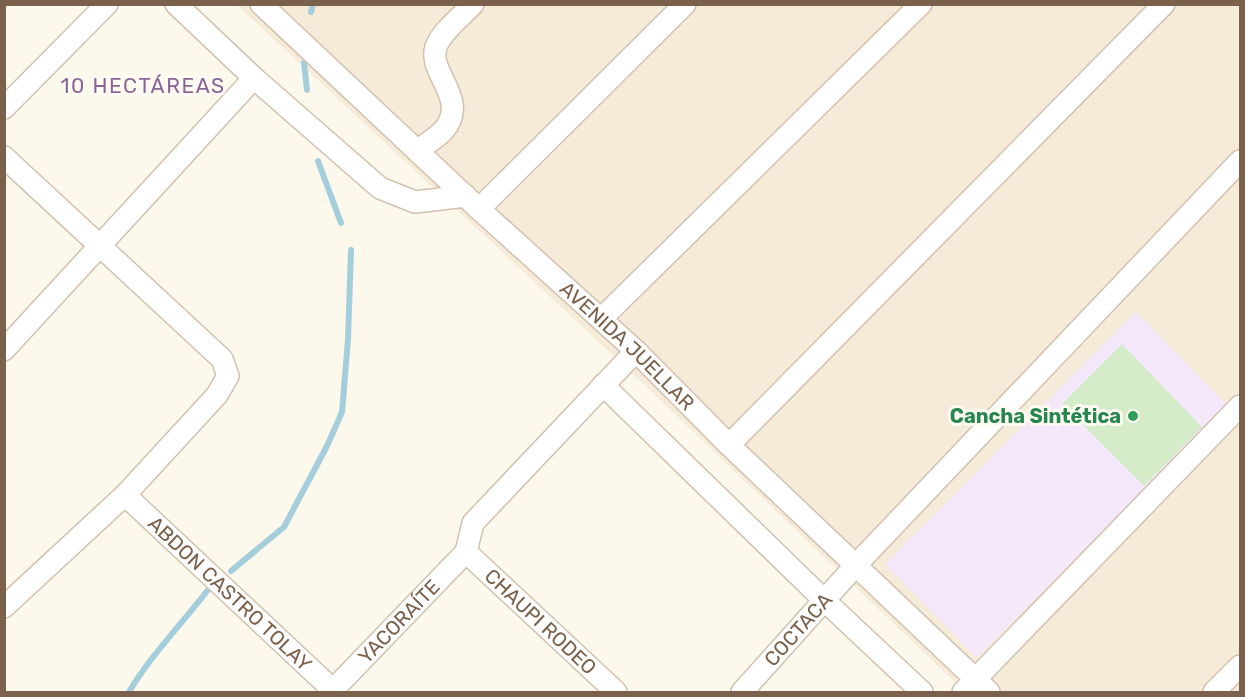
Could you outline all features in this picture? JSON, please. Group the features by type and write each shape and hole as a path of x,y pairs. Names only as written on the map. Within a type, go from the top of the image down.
{"street":[{"path":"4,108 107,4"},
{"path":"176,4 254,78 380,188 415,202 472,202 684,4"},
{"name":"AVENIDA JUELLAR","path":"261,4 472,202 636,351 976,688"},
{"path":"417,151 444,130 452,114 451,93 436,66 435,48 445,33 473,4"},
{"path":"601,319 921,4"},
{"path":"729,445 1164,4"},
{"path":"4,350 254,78"},
{"path":"4,157 222,359 228,376 217,395 125,495 4,607"},
{"name":"COCTACA","path":"742,693 855,566 1240,161"},
{"path":"466,552 472,523 636,351"},
{"path":"603,385 922,693"},
{"path":"976,688 1240,406"},
{"name":"ABDON CASTRO TOLAY","path":"125,495 333,692"},
{"name":"YACORAÍTE","path":"333,692 466,552"},
{"name":"CHAUPI RODEO","path":"466,552 616,693"},
{"path":"1214,693 1240,666"}],"shaded area":[{"path":"237,5 1237,5 1240,8 1240,692 965,692 633,374"},
{"path":"1136,312 1227,405 977,658 885,564"}],"green space":[{"name":"Cancha Sintética","path":"1122,344 1202,427 1144,486 1062,404"}],"waterway":[{"path":"311,12 313,4"},
{"path":"304,63 307,90"},
{"path":"318,161 341,223"},
{"path":"231,571 284,527 327,446 342,412 348,340 351,250"},
{"path":"129,692 156,653 207,591"}],"place":[{"name":"Cancha Sintética","path":"1133,416"}],"district":[{"name":"10 HECTÁREAS","path":"143,85"}]}
